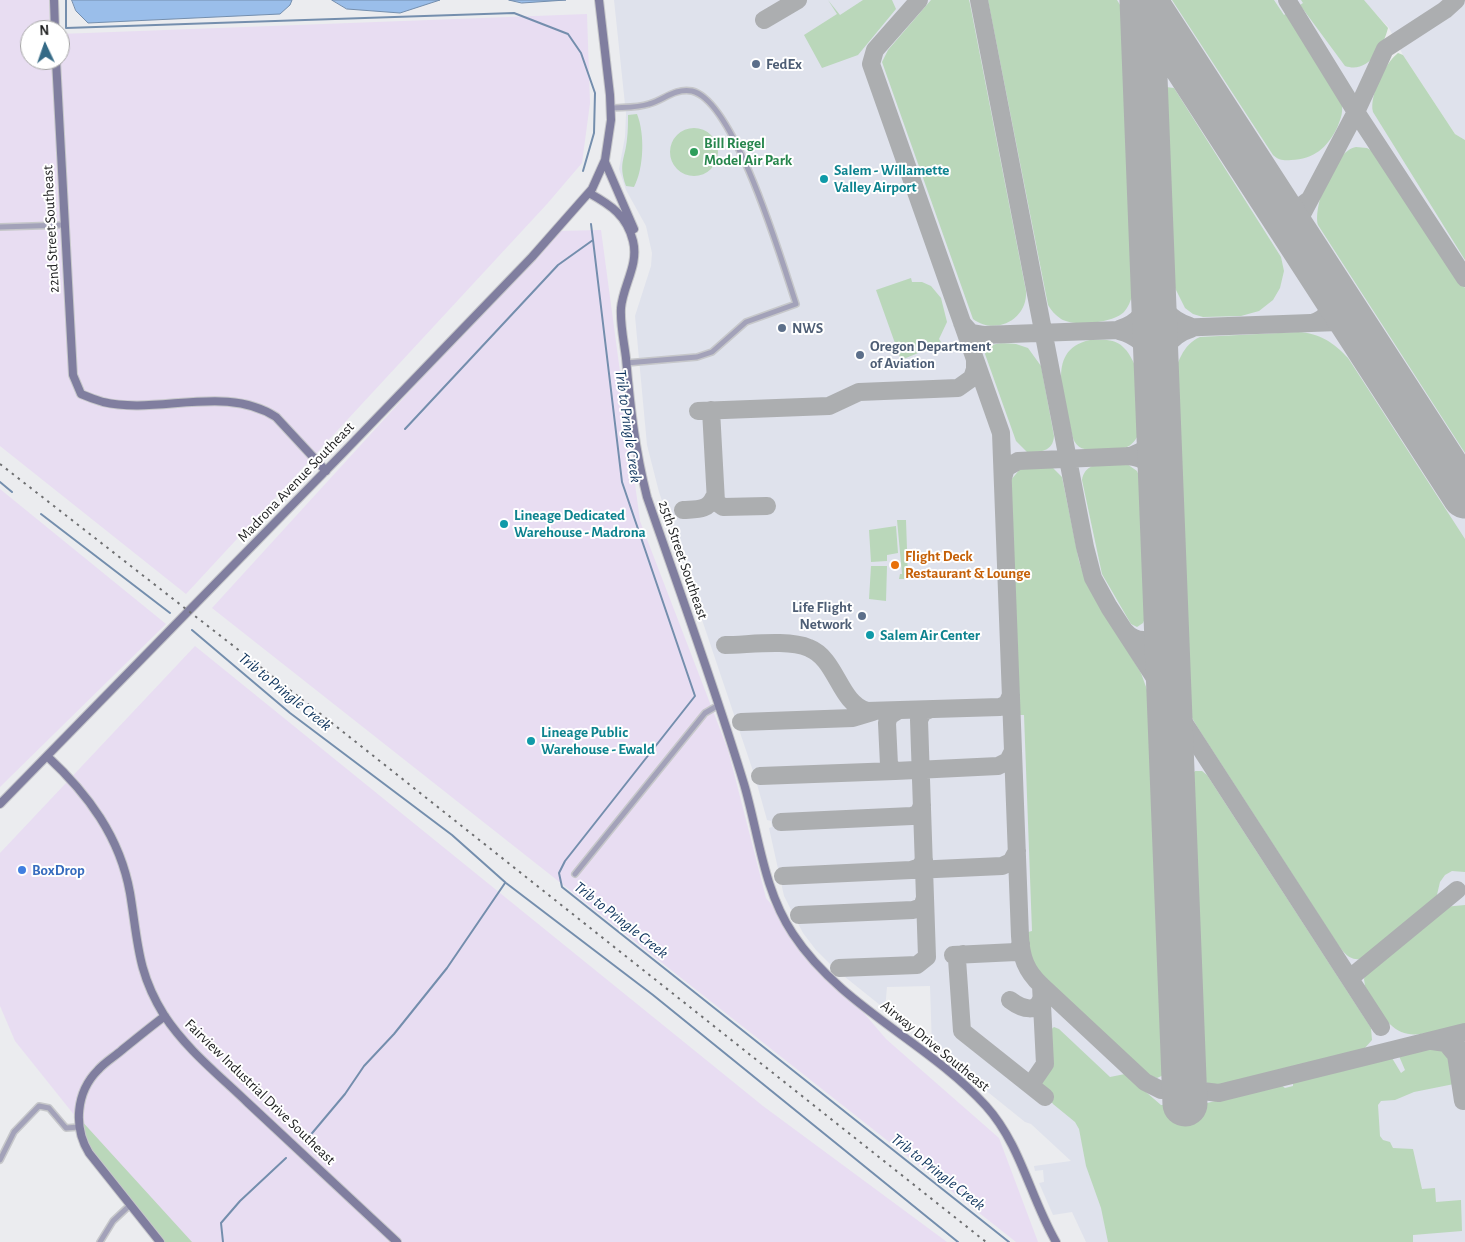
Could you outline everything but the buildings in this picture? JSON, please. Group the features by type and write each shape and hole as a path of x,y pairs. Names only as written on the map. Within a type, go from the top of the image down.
{"street":[{"path":"54,0 55,20"},
{"path":"599,0 611,108 610,134 605,160 633,226 633,241"},
{"name":"22nd Street Southeast","path":"56,70 73,374 81,394 104,402 232,402 254,407 276,417 326,471"},
{"path":"611,108 649,104 669,94 685,91 700,95 714,106 728,126 764,206 796,304 746,322 712,352 697,357 626,364"},
{"name":"Madrona Avenue Southeast","path":"0,804 326,471 532,257 589,193 602,170 605,160"},
{"name":"25th Street Southeast","path":"589,193 620,213 633,241 634,260 621,308 637,458 744,784 770,889 780,912 798,942"},
{"path":"0,227 64,224"},
{"path":"576,874 706,713 717,706"},
{"name":"Fairview Industrial Drive Southeast","path":"47,756 86,796 103,821 115,844 130,893 138,954 147,980 165,1016 199,1056 397,1242"},
{"name":"Airway Drive Southeast","path":"798,942 833,981 956,1078 993,1115 1015,1148 1056,1242"},
{"path":"160,1242 89,1153 79,1127 80,1103 92,1076 104,1064 165,1016"},
{"path":"0,1160 8,1142 21,1123 36,1108 46,1106 63,1126 69,1128 79,1127"},
{"path":"100,1242 113,1221 130,1205"}],"shaded area":[{"path":"0,0 49,0 50,20 20,20 20,70 70,70 70,34 587,14 590,103 582,163 547,204 186,594 0,446"},
{"name":"Salem - Willamette Valley Airport","path":"614,0 1341,0 1465,191 1465,1242 1086,1242 1072,1212 1053,1215 1039,1183 1044,1182 1043,1170 1035,1171 1034,1166 1071,1161 1031,1124 1025,1122 932,1047 930,986 887,987 885,1009 835,969 816,950 803,933 784,896 769,828 772,827 771,821 767,820 755,777 659,492 647,445 635,316 651,266 652,253 646,226 626,190 619,169 625,137 626,114"},
{"path":"1363,0 1465,0 1465,140 1455,134 1403,55 1389,28"},
{"path":"601,230 640,521 728,750 766,898 886,1039 999,1138 1038,1242 1016,1242 212,608 556,231"},
{"path":"0,489 166,624 0,787"},
{"path":"195,646 763,1106 947,1242 182,1242 159,1221 15,1041 0,1006 0,853"}],"green space":[{"path":"828,0 840,15 863,0 892,0 896,9 858,55 822,68 804,35 837,14"},
{"path":"931,0 969,0 970,4 1026,291 1022,310 1009,322 1000,325 982,324 973,319 882,62 888,50"},
{"path":"988,0 1117,0 1128,18 1138,276 1131,300 1124,312 1119,316 1093,323 1075,323 1061,319 1048,305"},
{"path":"1172,0 1274,0 1284,15 1287,13 1341,101 1340,121 1324,147 1313,155 1299,159 1284,160 1273,155"},
{"path":"1301,0 1364,0 1388,28 1382,44 1373,58 1361,66 1345,66 1300,5 1303,3"},
{"path":"1398,53 1403,55 1455,134 1465,140 1465,260 1373,112 1373,97 1379,80 1388,64"},
{"path":"1166,87 1174,88 1281,257 1284,271 1280,288 1273,300 1259,311 1241,316 1203,317 1193,314 1185,308 1168,274 1161,92"},
{"path":"637,114 640,122 642,151 640,170 634,187 626,186 622,167 627,139 628,115"},
{"name":"Bill Riegel Model Air Park","path":"694,128 703,130 711,135 716,143 718,152 716,161 711,169 703,174 694,176 685,174 677,169 672,161 670,152 672,143 677,135 685,130"},
{"path":"1356,147 1367,148 1374,152 1465,288 1465,453 1318,225 1319,205 1327,180 1340,158"},
{"path":"911,278 912,282 922,282 931,286 941,298 947,322 939,339 941,342 938,345 901,360 876,290"},
{"path":"1298,332 1313,334 1326,340 1348,358 1465,539 1465,872 1452,871 1445,875 1440,882 1436,899 1367,957 1361,959 1351,958 1336,942 1198,728 1188,711 1185,698 1172,380 1185,350 1194,340 1200,337"},
{"path":"1090,340 1108,340 1116,342 1123,347 1130,355 1140,381 1143,397 1141,426 1137,438 1126,448 1113,450 1085,449 1079,447 1073,438 1063,395 1062,367 1066,355 1075,346"},
{"path":"1002,343 1016,344 1028,348 1041,366 1054,436 1051,445 1045,450 1027,452 1016,441 985,354 993,345"},
{"path":"1107,463 1127,464 1137,471 1146,493 1151,603 1143,623 1137,627 1131,624 1102,574 1082,480 1084,473 1093,466"},
{"path":"1052,467 1062,477 1079,561 1087,585 1141,673 1155,712 1169,1065 1166,1074 1157,1078 1149,1075 1042,976 1035,966 1030,950 1028,932 1032,931 1024,715 1020,715 1011,480 1020,469"},
{"path":"897,520 906,520 908,579 899,579 900,574 902,574"},
{"path":"896,526 898,553 887,555 887,561 871,562 869,530"},
{"path":"871,566 887,566 886,601 869,599"},
{"path":"1195,771 1202,771 1207,775 1371,1028 1372,1040 1364,1049 1219,1085 1208,1083 1202,1078 1199,1071 1188,780"},
{"path":"1465,905 1465,1024 1429,1033 1404,1033 1395,1028 1386,1019 1376,1005 1365,986 1364,979 1367,971 1444,907"},
{"path":"1054,1027 1059,1029 1110,1077 1125,1074 1161,1105 1207,1103 1281,1085 1285,1088 1293,1086 1293,1082 1392,1058 1401,1073 1405,1070 1399,1056 1423,1050 1439,1049 1448,1059 1454,1084 1414,1092 1395,1100 1381,1101 1378,1105 1380,1136 1383,1140 1390,1142 1393,1148 1413,1149 1422,1189 1435,1188 1436,1202 1461,1200 1462,1231 1413,1235 1413,1242 1108,1242 1101,1208 1086,1166 1079,1129 1075,1122 1053,1104 1039,1084 1039,1080 1048,1065 1047,1033"},
{"path":"79,1118 192,1242 160,1242 93,1159"}],"water":[{"path":"72,0 292,0 290,5 280,14 88,23 76,11"},
{"path":"332,0 440,0 400,13 347,9"},
{"path":"509,0 566,0 522,3"}],"waterway":[{"name":"Trib to Pringle Creek","path":"66,0 66,28 514,13 568,34 581,53 595,93 594,133 583,171"},
{"name":"Trib to Pringle Creek","path":"405,429 558,265 593,240 591,224"},
{"name":"Trib to Pringle Creek","path":"593,240 622,482 695,696 565,861 559,873 562,887 1009,1242"},
{"name":"Trib to Pringle Creek","path":"0,482 12,492"},
{"name":"Trib to Pringle Creek","path":"41,514 170,613"},
{"name":"Trib to Pringle Creek","path":"192,630 290,713 452,835 506,883 653,995 958,1242"},
{"name":"Trib to Pringle Creek","path":"308,1138 345,1094 364,1066 394,1034 447,968 505,883"},
{"name":"Trib to Pringle Creek","path":"223,1242 221,1223 240,1201 286,1158"}],"taxiway":[{"path":"764,20 798,0"},
{"path":"919,0 875,50 871,64 1001,433 1020,936 1023,957 1028,969 1041,985 1145,1082 1161,1090 1174,1087 1184,1074 1202,1091 1219,1093 1465,1032"},
{"path":"979,0 1085,547 1093,578 1109,607 1381,1027"},
{"path":"1287,0 1356,112 1465,278"},
{"path":"1301,243 1298,231 1300,218 1356,112 1385,49 1445,10 1456,0"},
{"path":"1269,194 1283,206 1301,206 1309,200"},
{"path":"1119,329 1134,322 1143,312 1153,283"},
{"path":"1154,284 1162,304 1170,315 1190,326"},
{"path":"1312,323 1323,317 1330,309 1329,286"},
{"path":"962,323 971,333 983,335 1338,322 1355,329 1363,339"},
{"path":"1158,375 1160,359 1167,346 1177,336 1191,329"},
{"path":"1119,331 1131,335 1146,347 1155,366 1157,380"},
{"path":"698,411 829,406 859,392 958,388 972,378 975,360"},
{"path":"711,410 716,502 723,507 767,506"},
{"path":"1003,478 1006,468 1018,461 1131,456 1144,450 1152,443 1159,421"},
{"path":"1127,456 1136,457 1151,467 1161,491"},
{"path":"683,510 705,507 714,497"},
{"path":"1125,631 1139,640 1155,637 1163,628 1166,612"},
{"path":"725,645 779,643 809,648 826,661 850,699 867,711 1000,707 1007,704 1011,695"},
{"path":"839,968 917,965 927,957 919,720 923,712 929,710"},
{"path":"897,711 889,716 887,723 889,765 895,771 998,766 1008,761 1013,751"},
{"path":"741,722 853,718 873,712"},
{"path":"760,776 895,771"},
{"path":"781,822 912,816 919,813 922,805"},
{"path":"914,870 1002,866 1011,862 1017,851"},
{"path":"783,876 911,870 920,867 924,860"},
{"path":"1350,978 1457,890"},
{"path":"799,915 913,910 922,907 925,898"},
{"path":"953,955 1016,952 1021,944"},
{"path":"963,954 957,959 962,1031 1045,1097"},
{"path":"1026,1082 1034,1080 1045,1064 1041,985"},
{"path":"1010,1000 1025,1008 1034,1008 1042,995"},
{"path":"1432,1041 1446,1043 1456,1055 1456,1048 1465,1034"},
{"path":"1456,1055 1463,1101"}],"runway":[{"path":"1142,0 1185,1104"},
{"path":"1144,0 1465,496"}],"railway":[{"path":"0,464 313,708 986,1242"}],"place":[{"name":"FedEx","path":"756,64"},
{"name":"Bill Riegel Model Air Park","path":"694,152"},
{"name":"Salem - Willamette Valley Airport","path":"824,179"},
{"name":"NWS","path":"782,328"},
{"name":"Oregon Department of Aviation","path":"860,355"},
{"name":"Lineage Dedicated Warehouse - Madrona","path":"504,524"},
{"name":"Flight Deck Restaurant & Lounge","path":"895,565"},
{"name":"Life Flight Network","path":"862,616"},
{"name":"Salem Air Center","path":"870,635"},
{"name":"Lineage Public Warehouse - Ewald","path":"531,741"},
{"name":"BoxDrop","path":"22,870"}]}
